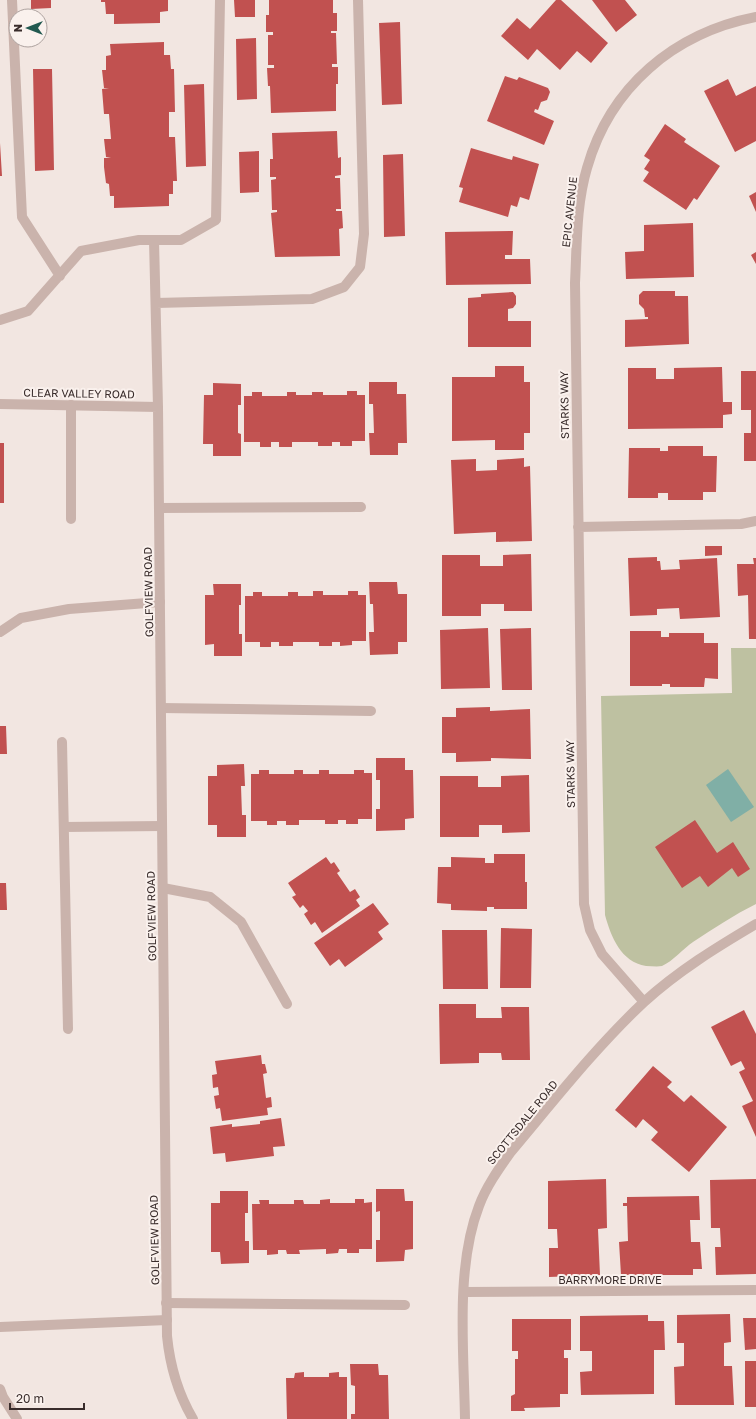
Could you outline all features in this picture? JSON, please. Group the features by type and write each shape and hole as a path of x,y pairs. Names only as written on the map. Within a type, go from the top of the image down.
{"street":[{"path":"12,0 22,217 60,276"},
{"path":"0,320 28,311 81,251 139,240 181,240 216,220 220,0"},
{"path":"156,303 312,299 344,287 360,267 364,234 358,0"},
{"name":"EPIC AVENUE","path":"575,283 580,205 587,169 598,137 614,108 637,78 665,54 696,35 731,22 756,17"},
{"name":"GOLFVIEW ROAD","path":"154,240 158,407 166,1303 170,1364 179,1392 193,1419"},
{"name":"STARKS WAY","path":"575,283 584,904 590,930 602,954 644,1002"},
{"name":"CLEAR VALLEY ROAD","path":"0,404 158,407"},
{"path":"71,405 71,519"},
{"path":"159,508 361,507"},
{"path":"578,527 741,524 756,521"},
{"path":"0,632 21,618 62,610 160,602"},
{"path":"161,708 371,711"},
{"path":"62,742 68,1029"},
{"path":"64,827 162,826"},
{"path":"163,888 210,897 241,922 287,1004"},
{"name":"SCOTTSDALE ROAD","path":"465,1419 464,1292 467,1255 472,1227 479,1206 496,1172 510,1153 603,1043 644,1002 670,980 720,944 756,924"},
{"name":"BARRYMORE DRIVE","path":"464,1292 756,1290"},
{"path":"166,1303 405,1305"},
{"path":"0,1327 167,1320"},
{"path":"0,1389 3,1398 17,1419"}],"green space":[{"path":"731,648 756,648 756,904 732,917 701,937 662,966 646,966 637,964 624,954 618,947 610,932 605,915 601,696 732,693"}],"water":[{"path":"728,769 754,807 731,822 706,785"}],"building":[{"path":"31,0 51,0 51,8 31,8"},
{"path":"101,0 168,0 168,11 160,12 160,23 114,24 114,14 106,14 105,2 101,2"},
{"path":"234,0 255,0 255,17 235,17"},
{"path":"269,0 333,0 333,13 337,13 337,31 331,31 331,33 336,33 337,64 332,64 332,67 338,67 338,84 336,84 336,111 271,113 270,86 268,86 267,68 274,68 274,65 268,65 268,35 273,35 273,32 266,32 266,15 269,15"},
{"path":"556,0 561,0 608,43 591,63 577,51 560,70 537,49 528,60 501,36 517,18 530,29"},
{"path":"592,0 625,0 637,15 616,32"},
{"path":"400,22 402,104 382,105 379,23"},
{"path":"256,38 257,99 237,100 236,39"},
{"path":"164,42 164,55 170,55 171,69 174,69 175,112 169,112 169,137 175,137 177,181 173,181 173,194 169,194 169,206 114,208 114,196 110,196 109,184 106,183 104,167 104,158 111,158 106,157 104,139 111,139 109,114 104,114 102,89 109,88 104,88 102,70 106,70 106,56 111,55 110,44"},
{"path":"33,69 52,69 54,170 35,171"},
{"path":"505,76 517,80 519,77 548,88 550,92 547,100 541,102 538,110 535,109 534,112 554,121 544,145 487,121"},
{"path":"728,79 736,96 756,86 756,141 735,152 704,91"},
{"path":"204,84 206,166 186,167 184,85"},
{"path":"665,124 686,139 684,142 720,166 697,200 694,198 686,210 643,181 649,172 644,169 650,160 644,156"},
{"path":"337,131 338,158 341,157 341,175 335,176 335,178 340,178 341,209 336,209 336,211 342,211 343,228 339,229 340,256 275,257 271,213 277,212 277,210 272,210 271,180 276,179 276,177 270,177 270,159 273,159 272,133"},
{"path":"0,143 2,176 0,176"},
{"path":"471,148 512,160 513,156 539,164 529,200 520,197 517,207 511,205 508,217 459,202 463,188 459,187"},
{"path":"259,151 259,192 240,193 239,152"},
{"path":"403,154 405,236 384,237 383,155"},
{"path":"756,192 756,212 749,196"},
{"path":"693,223 694,277 626,279 625,252 644,251 644,225"},
{"path":"513,231 512,255 505,255 505,259 530,259 531,284 446,285 445,232"},
{"path":"756,252 756,264 751,255"},
{"path":"643,291 675,291 675,296 688,296 689,344 625,347 625,320 648,319 648,317 645,317 644,309 639,304 639,295"},
{"path":"513,292 516,296 516,304 513,308 508,309 508,321 531,321 531,347 468,347 468,298 481,297 481,294"},
{"path":"495,366 524,366 524,382 530,382 530,433 524,433 524,450 495,450 495,440 452,441 452,377 495,377"},
{"path":"722,367 723,402 732,402 732,414 723,415 723,428 628,429 628,368 656,368 656,379 674,379 674,368"},
{"path":"741,371 756,371 756,461 744,461 744,433 751,433 751,410 741,410"},
{"path":"369,382 397,382 397,394 406,394 407,443 398,443 398,455 370,455 369,433 374,433 373,404 369,404"},
{"path":"213,383 241,384 241,405 238,405 238,433 241,434 241,456 213,456 213,444 203,444 204,395 213,395"},
{"path":"347,391 357,391 357,395 365,395 365,441 352,441 352,446 340,446 340,442 332,442 332,446 318,446 318,442 292,442 292,447 279,447 279,442 271,442 271,447 260,447 260,442 244,442 244,396 252,396 252,392 262,392 262,396 287,396 287,392 296,392 296,395 312,395 312,392 323,392 323,395 347,395"},
{"path":"0,443 4,443 4,503 0,503"},
{"path":"668,446 703,446 703,456 717,456 716,492 703,492 703,500 668,500 668,493 658,493 658,498 628,498 629,448 660,448 660,451 668,451"},
{"path":"524,458 524,467 530,466 532,541 496,542 496,532 454,534 451,460 476,459 476,471 497,470 497,460"},
{"path":"705,546 722,546 722,555 705,556"},
{"path":"531,554 532,611 504,611 504,604 481,604 481,616 442,616 442,555 480,555 480,566 503,566 503,555"},
{"path":"657,557 657,561 660,561 661,570 680,569 679,560 717,558 720,617 680,619 679,608 657,609 657,615 630,616 628,558"},
{"path":"753,558 756,558 756,639 749,639 748,595 738,596 737,564 754,564"},
{"path":"369,582 397,582 398,594 407,594 407,642 398,642 398,654 370,655 369,632 374,632 373,604 370,604"},
{"path":"213,584 241,584 239,634 242,634 242,656 214,656 214,644 205,645 205,595 214,595"},
{"path":"313,591 323,591 323,595 348,595 348,591 358,591 358,595 366,595 366,641 352,641 352,645 340,646 340,642 332,642 332,646 319,646 319,642 293,642 293,646 279,646 279,642 271,642 271,647 260,647 260,642 245,642 245,596 253,596 253,592 262,592 262,596 288,596 288,592 298,592 298,596 313,596"},
{"path":"488,628 490,688 441,689 440,630"},
{"path":"531,628 532,690 502,690 500,629"},
{"path":"630,631 661,631 661,637 669,637 669,633 704,633 704,643 718,643 718,679 705,678 704,687 670,687 670,684 662,684 662,686 630,686"},
{"path":"490,707 490,711 530,709 531,759 491,758 491,761 456,762 456,753 442,753 442,717 456,717 456,708"},
{"path":"0,726 6,726 7,754 0,754"},
{"path":"376,758 405,758 405,770 413,770 414,818 405,819 405,830 376,831 376,809 380,809 380,780 376,780"},
{"path":"244,764 245,786 241,786 242,815 246,815 246,837 217,837 217,825 208,825 208,776 217,776 217,765"},
{"path":"259,770 269,770 269,774 294,774 294,770 303,770 303,774 319,774 319,770 329,770 329,774 354,774 354,770 364,770 364,773 372,773 372,819 358,819 358,824 346,824 346,820 338,820 338,824 325,824 325,820 299,820 299,825 286,825 286,821 277,821 277,825 267,825 267,821 251,821 251,774 259,774"},
{"path":"529,775 530,832 502,833 502,825 479,825 479,837 440,837 440,776 478,776 478,787 501,787 501,776"},
{"path":"695,820 717,853 733,842 750,869 738,877 732,868 708,887 700,876 682,888 655,847"},
{"path":"494,854 525,854 527,909 494,909 494,907 487,907 487,911 451,910 451,904 437,903 438,867 451,867 451,857 485,858 485,863 494,863"},
{"path":"326,857 331,864 334,862 340,871 337,873 350,892 355,889 360,897 356,900 360,906 322,933 315,922 311,925 304,914 308,911 303,905 300,908 292,897 296,895 288,883"},
{"path":"0,883 6,883 7,910 0,910"},
{"path":"373,903 389,924 378,932 383,939 345,967 339,959 330,966 314,943"},
{"path":"501,928 532,929 531,988 500,988"},
{"path":"442,930 487,930 488,989 443,989"},
{"path":"439,1004 476,1004 476,1018 502,1018 501,1007 529,1007 530,1060 502,1060 501,1053 479,1053 479,1063 440,1064"},
{"path":"744,1010 756,1034 756,1137 742,1106 753,1101 739,1072 745,1069 741,1061 731,1066 711,1027"},
{"path":"261,1055 262,1064 265,1064 267,1073 263,1074 266,1098 271,1097 272,1107 267,1108 268,1115 222,1121 220,1108 216,1109 214,1096 219,1095 218,1087 213,1088 212,1075 217,1074 215,1061"},
{"path":"653,1066 672,1082 667,1087 684,1102 691,1095 727,1127 689,1172 651,1140 658,1132 643,1119 636,1128 615,1110"},
{"path":"281,1118 285,1146 273,1147 274,1156 226,1162 225,1153 213,1154 210,1127 232,1124 232,1127 260,1124 260,1121"},
{"path":"606,1179 607,1228 598,1229 600,1275 549,1277 549,1248 558,1248 557,1229 548,1229 548,1181"},
{"path":"756,1179 756,1274 716,1275 715,1247 721,1247 720,1228 711,1228 710,1180"},
{"path":"376,1189 404,1189 405,1201 413,1201 413,1249 405,1250 404,1261 376,1262 376,1240 380,1240 380,1211 376,1212"},
{"path":"220,1191 248,1191 248,1213 245,1213 245,1241 249,1241 249,1263 221,1264 220,1252 211,1252 211,1203 220,1203"},
{"path":"699,1196 700,1220 690,1220 691,1242 700,1242 702,1269 693,1269 693,1275 621,1275 619,1242 628,1241 627,1206 623,1206 623,1203 627,1203 627,1197"},
{"path":"330,1199 330,1203 355,1203 355,1199 364,1199 364,1203 372,1202 372,1249 359,1249 359,1253 347,1253 347,1249 339,1249 338,1253 326,1254 326,1249 299,1250 300,1254 287,1254 286,1250 278,1250 278,1254 267,1255 267,1250 253,1250 252,1204 260,1204 259,1200 269,1200 269,1204 294,1204 294,1200 303,1200 304,1204 320,1204 320,1200"},
{"path":"730,1314 731,1342 724,1343 724,1366 732,1366 734,1405 675,1405 674,1367 684,1366 684,1343 677,1343 677,1315"},
{"path":"648,1315 648,1321 664,1321 665,1350 654,1350 654,1394 581,1395 580,1372 592,1371 592,1351 580,1351 580,1316"},
{"path":"743,1318 756,1318 756,1349 745,1350"},
{"path":"512,1319 571,1319 571,1350 564,1350 564,1358 568,1358 568,1394 560,1394 560,1407 524,1408 525,1411 511,1411 511,1396 515,1394 515,1359 518,1359 518,1351 512,1351"},
{"path":"745,1361 756,1361 756,1407 745,1407"},
{"path":"350,1364 378,1364 379,1375 388,1375 389,1419 351,1419 351,1414 355,1414 355,1386 351,1385"},
{"path":"304,1372 304,1377 329,1377 329,1373 339,1372 339,1377 347,1377 347,1419 287,1419 286,1378 294,1378 295,1373"}]}
